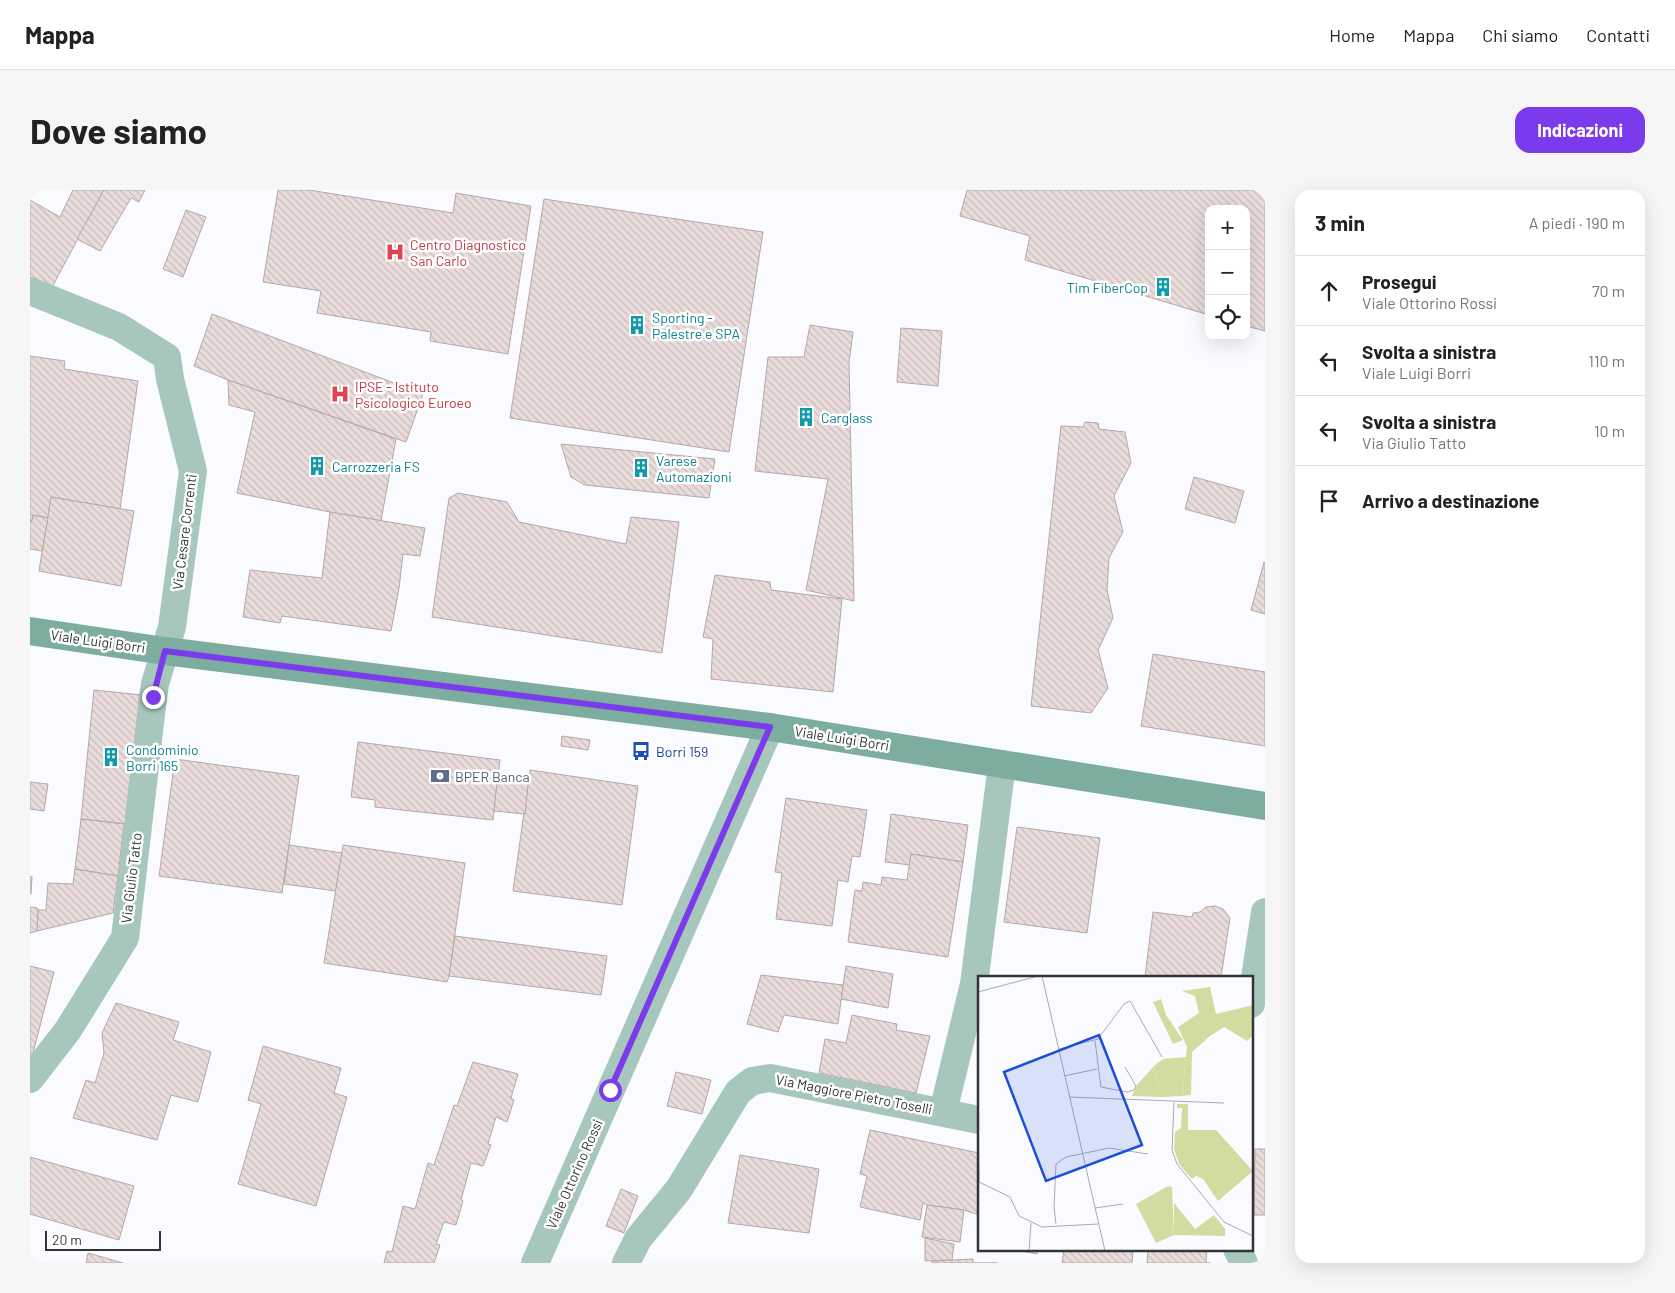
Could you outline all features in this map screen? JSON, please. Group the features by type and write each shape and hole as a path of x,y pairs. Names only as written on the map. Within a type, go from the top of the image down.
{"main road":[{"name":"Viale Luigi Borri","path":"30,632 165,651 770,727 1265,806"}],"street":[{"name":"Via Cesare Correnti","path":"30,291 119,328 167,357 170,379 193,472 172,627 165,651"},
{"name":"Via Giulio Tatto","path":"30,1079 68,1030 124,938 153,697 165,651"},
{"name":"Viale Ottorino Rossi","path":"535,1263 770,727"},
{"name":"Via Maggiore Pietro Toselli","path":"943,1112 974,984 1002,764"},
{"path":"1252,997 1265,912"},
{"name":"Via Maggiore Pietro Toselli","path":"632,1251 679,1188 738,1092 752,1081 770,1078 978,1120"},
{"path":"1238,1250 1244,1263"}],"building":[{"path":"73,190 104,190 50,291 30,282 30,200 60,217"},
{"path":"104,190 145,190 139,202 131,198 100,251 77,239"},
{"path":"278,190 309,190 453,213 456,193 531,206 508,354 430,341 431,332 317,313 321,291 263,282"},
{"name":"Tim FiberCop","path":"967,190 1265,190 1265,331 1250,327 1250,205 1205,205 1205,314 1025,260 1030,236 960,216"},
{"name":"Sporting - Palestre e SPA","path":"544,199 763,232 729,452 510,418"},
{"path":"186,210 206,217 183,277 163,269"},
{"path":"212,314 423,394 406,442 228,380 194,366"},
{"name":"Carglass","path":"810,325 853,332 849,363 854,601 806,590 828,479 755,471 768,357 804,357"},
{"path":"901,328 942,331 938,386 897,382"},
{"path":"30,356 65,361 64,369 138,381 120,509 51,497 48,518 33,515 32,521 30,521"},
{"name":"Carrozzeria FS","path":"228,380 396,439 381,521 237,493 255,412 229,405"},
{"path":"1085,422 1098,423 1099,429 1125,432 1131,463 1114,496 1123,532 1109,558 1107,590 1113,618 1098,650 1108,688 1091,713 1031,706 1061,426 1083,427"},
{"name":"Varese Automazioni","path":"561,444 715,459 709,498 585,485 571,477"},
{"path":"1194,477 1244,491 1235,523 1185,509"},
{"path":"458,493 507,502 519,522 626,544 631,517 679,522 662,653 432,617 449,498"},
{"path":"51,497 134,511 121,586 39,571"},
{"path":"330,512 425,528 420,556 403,554 391,631 282,616 280,623 243,617 250,570 322,578"},
{"path":"33,515 48,518 42,551 30,549 30,521 32,521"},
{"path":"1265,563 1265,614 1251,610"},
{"path":"715,575 770,582 771,590 842,599 833,692 711,679 713,639 703,637"},
{"path":"1153,654 1265,672 1265,746 1141,726"},
{"name":"Condominio Borri 165","path":"94,690 142,695 128,824 81,819"},
{"path":"562,736 590,740 588,750 561,746"},
{"path":"358,742 500,760 493,820 375,807 375,800 351,797"},
{"path":"175,759 299,776 282,893 159,876"},
{"path":"530,770 638,786 622,905 513,891"},
{"path":"498,773 529,776 525,814 494,811"},
{"path":"30,782 48,784 44,811 30,809"},
{"path":"786,798 867,810 860,857 852,856 848,882 838,880 832,926 776,919 782,873 775,872"},
{"path":"891,814 968,825 963,862 911,854 910,865 885,862"},
{"path":"81,819 124,824 118,876 75,869"},
{"path":"1017,827 1100,838 1087,933 1004,922"},
{"path":"289,845 342,853 336,891 284,884"},
{"path":"343,845 465,863 447,982 324,963"},
{"path":"911,854 963,862 948,957 848,942 855,890 862,891 863,882 881,885 882,877 907,880"},
{"path":"75,869 118,876 113,913 37,931 38,910 46,910 48,883 73,884"},
{"path":"30,876 32,877 31,894 30,894"},
{"path":"1215,906 1223,909 1230,918 1221,976 1145,976 1153,912 1192,917 1193,913 1200,912 1206,907"},
{"path":"30,907 37,908 38,910 37,931 30,933"},
{"path":"455,936 607,956 601,995 449,976"},
{"path":"30,966 54,972 32,1057 30,1057"},
{"path":"846,966 893,974 888,1008 841,999"},
{"path":"761,975 843,985 838,1024 784,1015 778,1032 747,1024"},
{"path":"116,1003 179,1022 173,1040 211,1052 198,1102 171,1095 157,1140 73,1118 86,1080 95,1083 104,1053 102,1033"},
{"path":"852,1015 897,1024 896,1030 930,1036 916,1093 819,1073 825,1039 846,1043"},
{"path":"263,1046 341,1068 334,1093 347,1097 316,1206 238,1184 261,1104 248,1100"},
{"path":"473,1062 518,1074 511,1098 514,1100 507,1122 496,1117 488,1144 491,1145 483,1166 471,1163 456,1225 444,1222 436,1244 440,1245 434,1263 384,1263 387,1251 392,1252 403,1206 415,1209 428,1163 434,1165 454,1105 457,1106"},
{"path":"676,1072 711,1080 702,1114 667,1106"},
{"path":"870,1130 978,1153 978,1215 964,1210 923,1203 920,1220 860,1207 867,1176 860,1174"},
{"path":"1255,1149 1265,1149 1265,1215 1254,1215"},
{"path":"740,1155 819,1169 809,1233 728,1223"},
{"path":"30,1157 134,1186 119,1240 30,1214"},
{"path":"621,1189 638,1196 624,1233 606,1226"},
{"path":"927,1205 964,1210 960,1242 922,1237"},
{"path":"925,1238 954,1244 952,1260 925,1261"},
{"path":"1016,1250 1038,1250 1037,1254"},
{"path":"1064,1250 1133,1250 1132,1263 1062,1263"},
{"path":"1148,1250 1207,1250 1206,1263 1147,1263"},
{"path":"88,1253 123,1263 86,1263"},
{"path":"973,1259 973,1263 932,1263 932,1261"}],"place":[{"name":"Centro Diagnostico San Carlo","path":"395,252"},
{"name":"Tim FiberCop","path":"1163,287"},
{"name":"Sporting - Palestre e SPA","path":"637,325"},
{"name":"IPSE - Istituto Psicologico Euroeo","path":"340,394"},
{"name":"Carglass","path":"806,417"},
{"name":"Carrozzeria FS","path":"317,466"},
{"name":"Varese Automazioni","path":"641,468"},
{"name":"Borri 159","path":"641,751"},
{"name":"Condominio Borri 165","path":"111,757"},
{"name":"BPER Banca","path":"440,776"}],"route":[{"path":"153,697 165,651 770,727 610,1090"}]}
